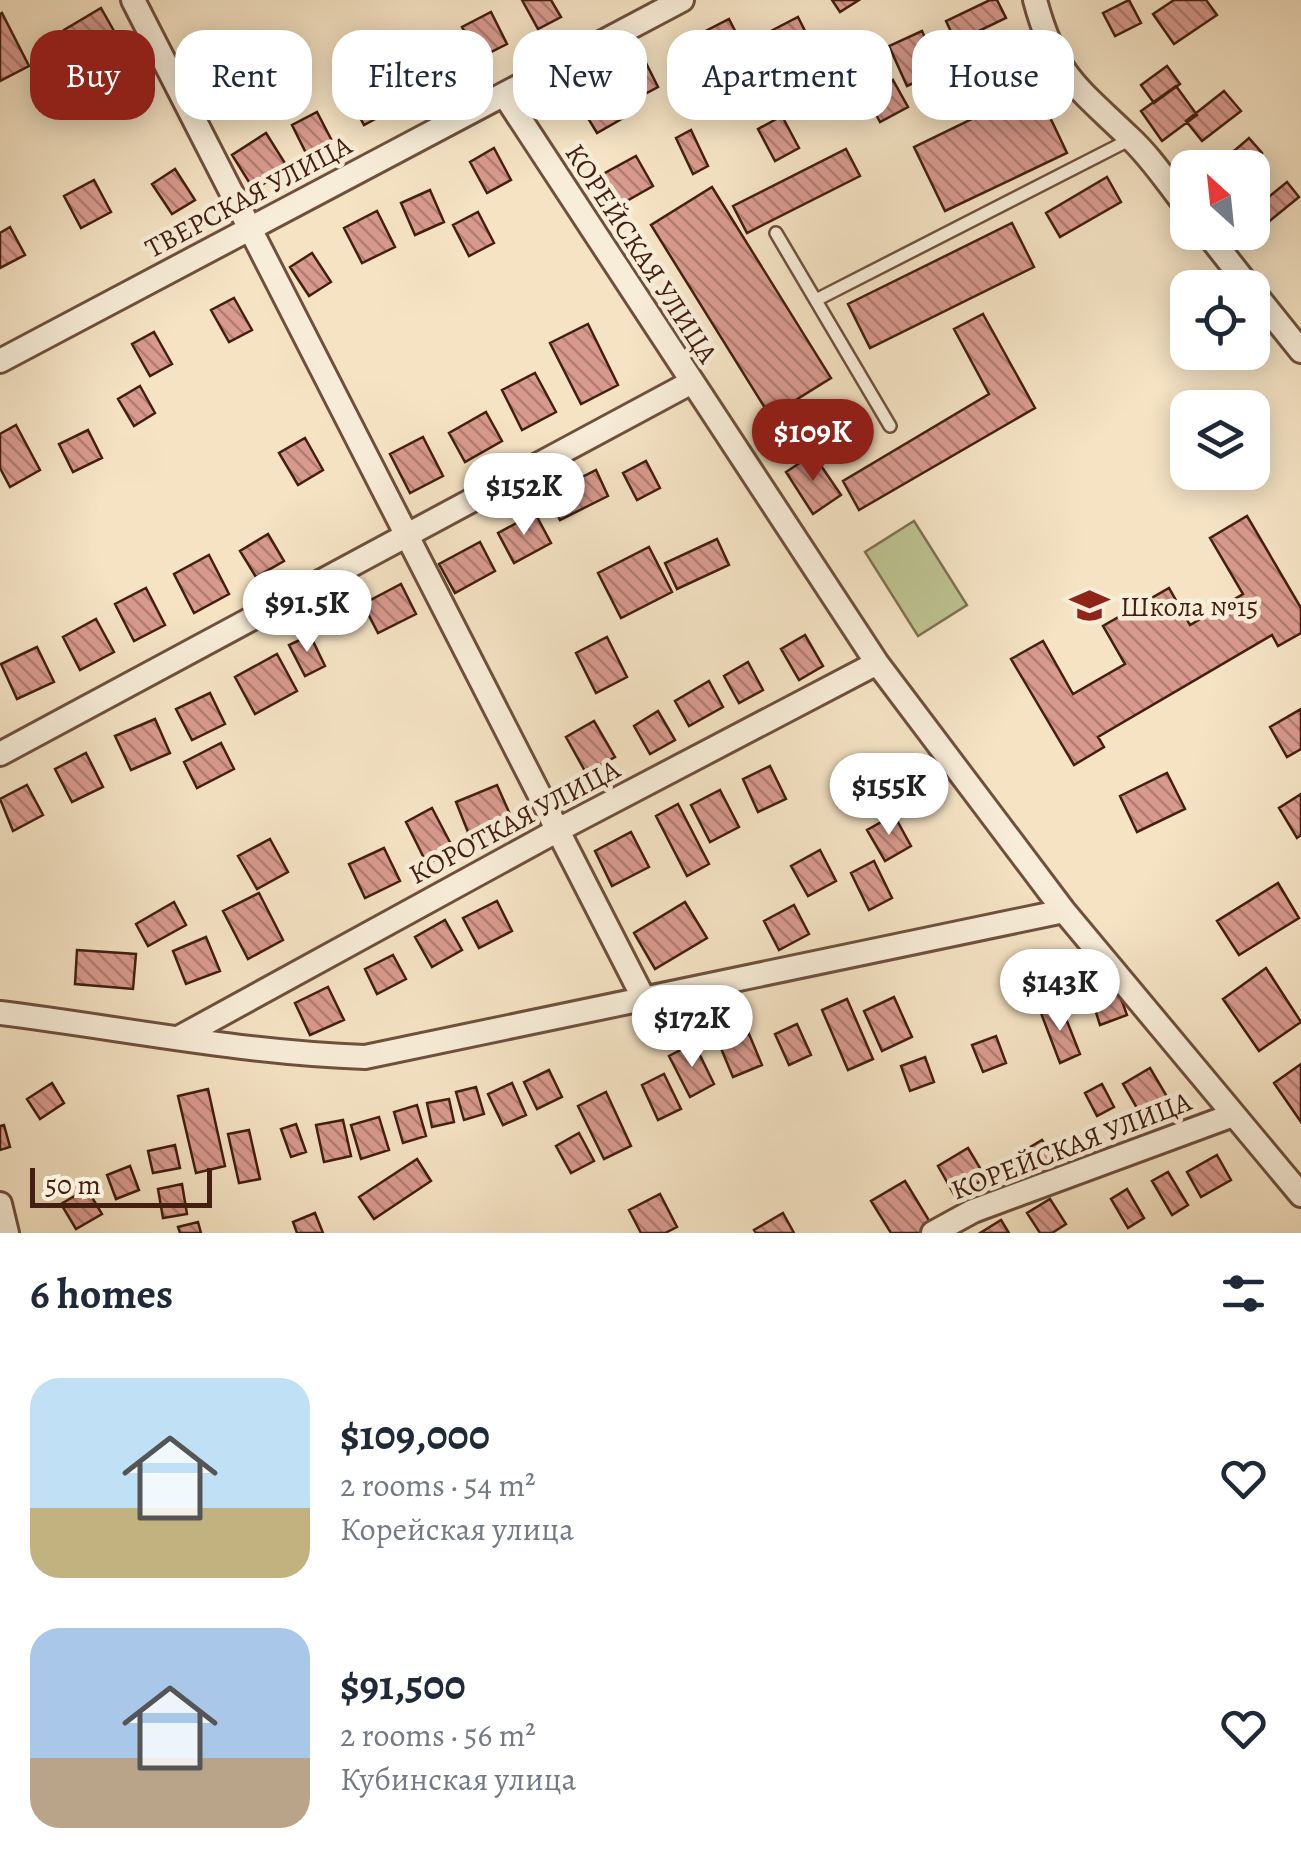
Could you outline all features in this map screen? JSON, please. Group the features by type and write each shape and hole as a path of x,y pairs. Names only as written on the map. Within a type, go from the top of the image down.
{"street":[{"path":"133,0 645,1000"},
{"name":"ТВЕРСКАЯ УЛИЦА","path":"0,361 682,0"},
{"path":"1036,0 1045,36 1064,75 1086,101 1131,138 1170,187"},
{"name":"КОРЕЙСКАЯ УЛИЦА","path":"505,96 876,663 1064,910 1301,1195"},
{"path":"1221,250 1237,270"},
{"path":"1270,312 1301,351"},
{"path":"0,754 690,382"},
{"name":"КОРОТКАЯ УЛИЦА","path":"182,1036 560,829 876,663"},
{"path":"0,1013 182,1036 283,1054 365,1057 1064,910"},
{"name":"КОРЕЙСКАЯ УЛИЦА","path":"933,1233 973,1210 1233,1115"},
{"path":"0,1204 6,1233"}],"lane":[{"path":"816,300 1131,138"},
{"path":"776,233 890,426"}],"green space":[{"path":"914,521 967,605 918,636 865,552"}],"building":[{"path":"522,0 551,0 561,17 538,29"},
{"path":"832,0 859,0 840,12"},
{"path":"990,0 997,0 1006,18 981,30 950,30 946,21"},
{"path":"1129,0 1141,23 1115,36 1103,13"},
{"path":"1174,0 1206,0 1217,15 1174,44 1153,14"},
{"path":"101,8 113,30 64,30"},
{"path":"491,12 507,44 493,51 493,30 462,27"},
{"path":"0,14 29,66 0,81"},
{"path":"798,17 804,30 773,30"},
{"path":"729,19 735,30 708,30"},
{"path":"912,36 912,84 907,86 892,53 892,45"},
{"path":"647,65 658,87 647,93"},
{"path":"1167,66 1180,84 1154,103 1141,85"},
{"path":"892,81 908,107 892,116"},
{"path":"1176,86 1197,115 1162,141 1141,111"},
{"path":"1224,91 1241,111 1202,141 1186,121"},
{"path":"317,112 331,139 306,153 292,125 312,120"},
{"path":"589,120 620,120 597,133"},
{"path":"775,120 784,120 799,148 775,161 758,129"},
{"path":"970,120 1051,120 1067,153 945,211 914,147"},
{"path":"691,130 708,166 693,174 676,138"},
{"path":"266,133 288,168 254,190 232,155"},
{"path":"1249,138 1259,150 1235,150"},
{"path":"494,148 511,180 487,193 470,162"},
{"path":"846,149 860,176 747,233 733,206"},
{"path":"636,156 653,186 609,211 592,180"},
{"path":"175,169 195,200 172,214 152,184"},
{"path":"1107,177 1121,202 1060,237 1046,213"},
{"path":"94,180 111,212 81,228 64,196"},
{"path":"1287,182 1299,197 1270,221 1270,196"},
{"path":"712,187 831,378 770,416 651,225"},
{"path":"430,190 444,222 415,235 401,203"},
{"path":"377,211 395,247 362,263 344,228"},
{"path":"478,212 494,243 469,256 453,225"},
{"path":"1012,223 1034,267 870,348 848,304"},
{"path":"10,227 25,255 0,268 0,233"},
{"path":"312,253 331,282 309,296 290,267"},
{"path":"234,298 252,330 229,342 211,310"},
{"path":"983,314 1035,408 859,510 843,481 989,394 954,329"},
{"path":"588,324 618,385 581,404 550,343"},
{"path":"154,332 172,364 150,376 132,344"},
{"path":"535,373 556,412 522,430 502,390"},
{"path":"140,386 155,413 134,426 118,399"},
{"path":"486,412 502,441 465,462 449,433"},
{"path":"16,425 40,470 10,487 0,468 0,434"},
{"path":"88,430 102,458 73,472 59,444"},
{"path":"423,437 443,476 410,493 390,454"},
{"path":"305,438 323,470 298,485 279,453"},
{"path":"813,454 841,495 813,514 786,472"},
{"path":"646,461 660,488 637,500 623,473"},
{"path":"596,470 608,496 560,520 547,495"},
{"path":"535,513 551,543 514,563 498,533"},
{"path":"1247,516 1301,608 1301,633 1278,646 1272,635 1098,737 1104,747 1074,765 1011,659 1043,641 1073,694 1125,664 1103,626 1169,588 1190,625 1243,594 1210,538"},
{"path":"268,534 284,561 256,577 240,551"},
{"path":"717,539 729,565 677,589 665,563"},
{"path":"480,542 495,571 455,593 439,564"},
{"path":"649,547 672,592 621,618 598,573"},
{"path":"209,555 229,594 194,613 174,574"},
{"path":"401,584 416,614 378,633 363,604"},
{"path":"146,588 165,625 134,641 115,604"},
{"path":"96,619 114,652 80,670 63,637"},
{"path":"310,635 325,666 305,676 289,645"},
{"path":"805,635 823,666 799,680 781,649"},
{"path":"607,637 627,677 596,693 576,653"},
{"path":"37,647 54,682 17,699 1,664"},
{"path":"277,654 297,691 255,714 235,677"},
{"path":"748,662 763,690 739,703 724,676"},
{"path":"709,681 723,707 689,726 675,701"},
{"path":"210,693 225,724 192,740 176,709"},
{"path":"1301,709 1301,749 1287,757 1270,727"},
{"path":"658,711 675,740 650,754 634,726"},
{"path":"155,719 170,753 131,770 115,736"},
{"path":"594,721 615,757 586,773 566,737"},
{"path":"221,743 234,769 197,788 184,762"},
{"path":"86,753 103,787 72,802 55,769"},
{"path":"770,766 786,799 758,812 743,779"},
{"path":"863,768 871,789 845,800 836,778"},
{"path":"1167,773 1185,809 1137,832 1120,796"},
{"path":"27,785 43,815 13,831 0,799"},
{"path":"497,785 512,819 470,837 456,802"},
{"path":"720,790 739,827 710,842 691,805"},
{"path":"1301,794 1301,835 1297,838 1279,808"},
{"path":"678,804 709,864 687,876 656,816"},
{"path":"432,808 454,850 427,864 406,822"},
{"path":"894,815 911,846 885,861 867,830"},
{"path":"631,832 649,867 612,886 595,851"},
{"path":"270,839 288,872 257,889 238,856"},
{"path":"384,848 400,881 365,898 349,864"},
{"path":"820,850 836,881 808,896 791,866"},
{"path":"874,861 892,898 869,910 851,873"},
{"path":"1278,883 1299,918 1239,955 1217,921"},
{"path":"259,893 283,940 248,959 223,911"},
{"path":"497,901 512,931 479,948 463,918"},
{"path":"174,902 186,925 148,946 136,924"},
{"path":"685,902 707,938 655,969 634,933"},
{"path":"794,905 809,934 779,950 764,921"},
{"path":"445,920 462,950 432,967 415,937"},
{"path":"206,937 220,971 186,984 173,951"},
{"path":"77,950 136,954 133,989 75,984"},
{"path":"393,955 406,979 377,994 365,969"},
{"path":"1266,968 1301,1022 1259,1051 1223,999"},
{"path":"328,987 344,1020 310,1035 295,1003"},
{"path":"1119,993 1127,1015 1100,1025 1093,1003"},
{"path":"894,997 912,1037 882,1051 864,1011"},
{"path":"847,999 873,1059 848,1070 822,1010"},
{"path":"1061,1006 1080,1054 1060,1063 1041,1013"},
{"path":"797,1024 811,1055 789,1065 775,1034"},
{"path":"749,1034 762,1065 733,1077 720,1046"},
{"path":"996,1036 1006,1063 983,1072 972,1045"},
{"path":"694,1043 714,1084 690,1097 669,1056"},
{"path":"925,1057 934,1082 910,1091 901,1066"},
{"path":"1301,1064 1301,1122 1274,1083"},
{"path":"1150,1068 1172,1105 1145,1122 1123,1084"},
{"path":"549,1070 562,1097 537,1109 524,1082"},
{"path":"664,1074 681,1109 658,1120 642,1085"},
{"path":"52,1083 64,1103 40,1119 27,1099"},
{"path":"512,1083 526,1115 503,1125 488,1094"},
{"path":"1102,1084 1114,1107 1097,1116 1085,1093"},
{"path":"476,1087 484,1114 464,1120 456,1092"},
{"path":"208,1089 225,1166 196,1173 178,1096"},
{"path":"606,1092 631,1146 604,1159 578,1106"},
{"path":"449,1099 454,1122 432,1127 427,1103"},
{"path":"417,1105 426,1136 403,1143 394,1112"},
{"path":"379,1117 389,1150 361,1159 351,1125"},
{"path":"343,1120 351,1156 324,1162 316,1125"},
{"path":"296,1124 306,1152 291,1157 281,1129"},
{"path":"4,1125 10,1147 0,1150 0,1126"},
{"path":"249,1130 260,1179 239,1183 228,1134"},
{"path":"1095,1130 1103,1143 1080,1158 1071,1141"},
{"path":"579,1133 594,1161 571,1173 556,1146"},
{"path":"1042,1140 1055,1161 1039,1170 1027,1149"},
{"path":"175,1145 180,1168 153,1173 148,1151"},
{"path":"968,1148 986,1178 955,1196 938,1166"},
{"path":"1217,1155 1231,1180 1201,1197 1187,1172"},
{"path":"417,1159 431,1181 374,1219 359,1197"},
{"path":"130,1166 139,1190 116,1199 107,1175"},
{"path":"1168,1172 1188,1205 1172,1215 1152,1181"},
{"path":"905,1181 933,1227 923,1233 891,1233 871,1201"},
{"path":"182,1184 187,1214 163,1218 158,1189"},
{"path":"87,1189 102,1214 76,1229 61,1204"},
{"path":"1127,1189 1144,1218 1128,1228 1111,1199"},
{"path":"660,1194 677,1227 665,1233 641,1233 629,1210"},
{"path":"1050,1199 1066,1224 1052,1233 1040,1233 1027,1213"},
{"path":"315,1213 323,1233 297,1233 293,1222"},
{"path":"783,1213 794,1233 754,1230"},
{"path":"1001,1220 1009,1233 980,1233"},
{"path":"198,1222 201,1233 180,1233 178,1227"}],"place":[{"name":"Школа №15","path":"1090,606"}]}
